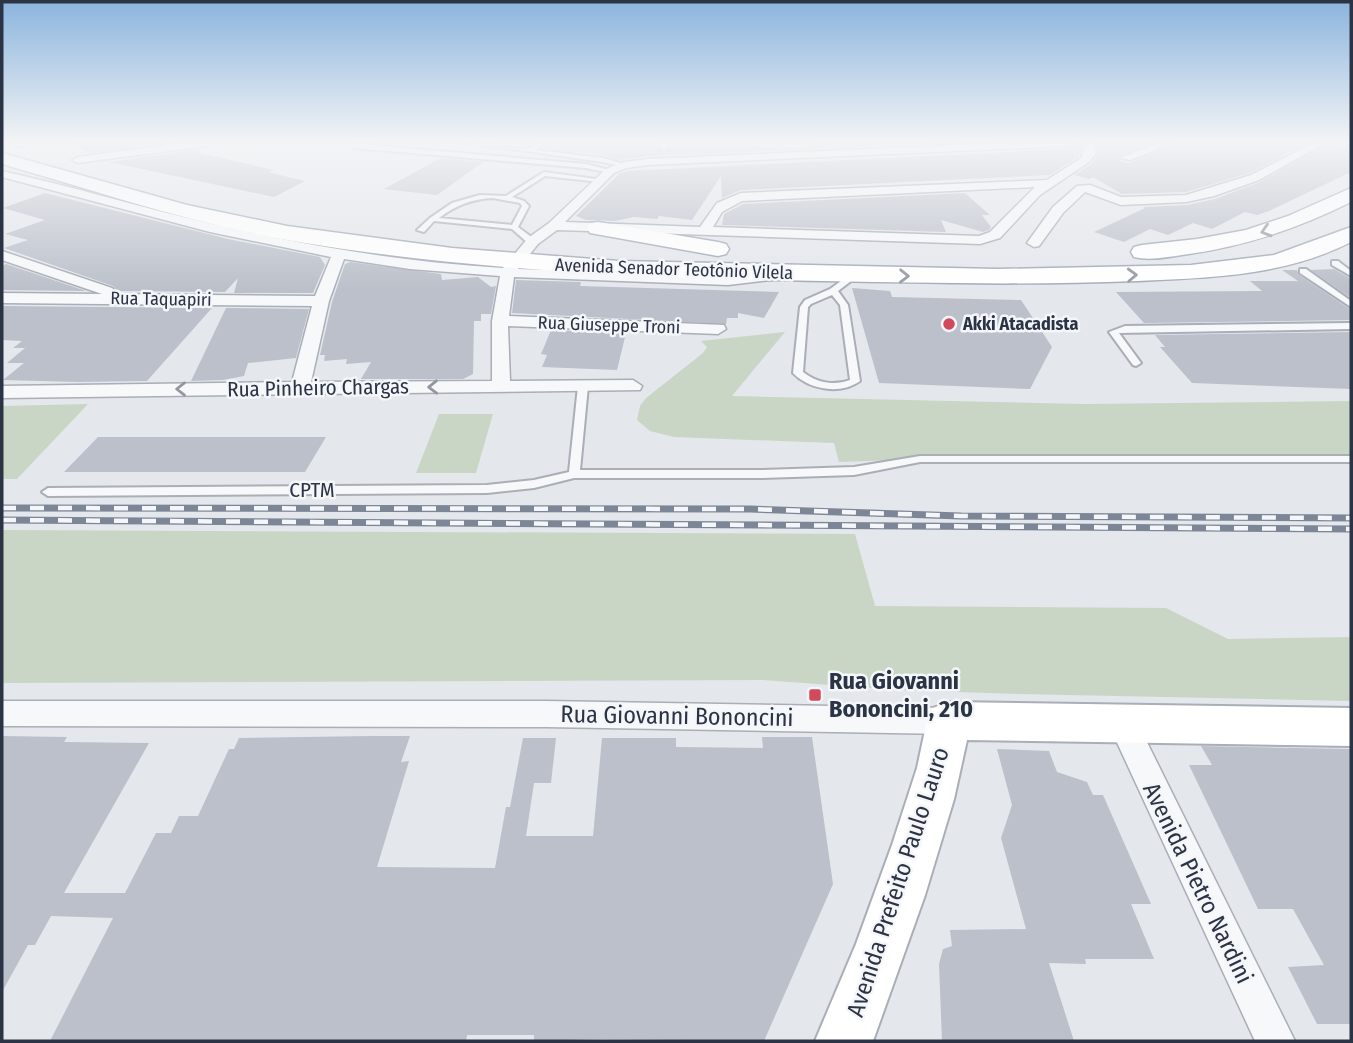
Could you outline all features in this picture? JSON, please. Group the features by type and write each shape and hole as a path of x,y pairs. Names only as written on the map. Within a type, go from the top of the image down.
{"main road":[{"name":"Avenida Senador Teotônio Vilela","path":"150,192 265,229 513,267 1042,277 1212,271 1300,255 1351,234"},
{"name":"Avenida Senador Teotônio Vilela","path":"420,226 532,241 711,241 1029,257 1154,251 1224,242 1297,220 1351,194"},
{"path":"598,228 711,241"}],"street":[{"name":"Avenida Senador Teotônio Vilela","path":"69,192 221,232 339,255 513,267"},
{"path":"502,386 500,321 513,267 532,241 554,226 588,192"},
{"path":"711,241 711,216 719,206 741,197 843,192"},
{"path":"1007,192 1025,200 1037,192"},
{"path":"1034,243 1058,210 1078,192"},
{"path":"1101,192 1119,201 1157,202 1215,192"},
{"name":"Avenida Senador Teotônio Vilela","path":"711,241 974,240 995,235 1025,200"},
{"name":"Avenida Senador Teotônio Vilela","path":"554,226 598,228"},
{"path":"300,388 321,300 339,255"},
{"path":"2,256 126,298"},
{"name":"Rua Taquapiri","path":"2,298 321,300"},
{"name":"Rua Giuseppe Troni","path":"500,321 719,329"},
{"name":"Rua Pinheiro Chargas","path":"2,392 634,386"},
{"name":"Rua Giovanni Bononcini","path":"2,714 533,714 1351,727"},
{"name":"Avenida Prefeito Paulo Lauro","path":"844,1041 869,984 911,860 944,755 948,721"},
{"name":"Avenida Pietro Nardini","path":"1123,723 1275,1041"}],"lane":[{"path":"508,197 516,192"},
{"path":"420,226 474,196 508,197 522,202 526,206 514,227"},
{"path":"420,226 514,227 532,241"},
{"path":"1335,263 1351,274"},
{"path":"1303,271 1351,305"},
{"path":"833,291 844,305 855,381 841,386 811,382 798,373 804,307 855,275"},
{"path":"1136,363 1113,332 1125,329 1351,326"},
{"path":"574,474 583,386"},
{"name":"CPTM","path":"48,492 487,489 534,484 574,474 854,471 920,459 1351,459"}],"green space":[{"path":"785,332 732,396 1085,404 1351,401 1351,459 987,457 839,462 834,443 674,437 650,431 637,420 640,406 646,398 703,353 707,347 701,341"},
{"path":"88,404 17,479 2,479 2,406"},
{"path":"439,414 493,414 476,473 416,473"},
{"path":"2,530 855,534 875,606 1166,608 1228,639 1351,637 1351,701 898,690 763,680 2,683"}],"building":[{"path":"249,192 284,192 274,197"},
{"path":"408,192 442,192 437,195"},
{"path":"601,192 711,192 692,220 659,216 657,219 634,217 615,221 586,220 576,216"},
{"path":"722,192 737,192 722,198"},
{"path":"1118,192 1187,192 1186,192 1122,194"},
{"path":"1234,192 1310,192 1257,215 1245,212 1212,229 1193,223 1168,235 1150,229 1124,242 1094,232 1145,208 1143,207 1187,205"},
{"path":"45,193 228,239 320,257 325,265 313,293 234,293 238,278 225,292 117,291 113,286 4,248 28,240 5,234 45,220 3,208"},
{"path":"965,193 990,215 982,215 991,227 989,230 983,232 941,220 946,232 722,225 724,214 743,204"},
{"path":"350,262 441,274 442,280 478,277 491,287 496,286 491,314 481,314 481,321 474,321 473,374 463,379 361,379 371,362 346,364 347,359 324,361 325,355 320,355 332,302 345,264"},
{"path":"6,264 86,291 2,290 2,266"},
{"path":"1334,269 1351,279 1351,298 1311,270"},
{"path":"1282,270 1297,270 1299,275 1351,310 1351,320 1144,323 1116,292 1262,291 1250,281 1298,281"},
{"path":"516,280 581,282 580,286 779,292 764,318 738,313 738,318 727,318 726,324 512,313"},
{"name":"Akki Atacadista","path":"852,288 890,291 892,297 1021,300 1052,347 1030,389 879,383"},
{"path":"2,306 212,308 147,381 77,382 3,380 24,363 7,363 25,348 13,348 22,341 2,340"},
{"path":"226,308 309,309 296,358 248,363 244,376 191,381"},
{"path":"551,330 626,333 617,370 542,367 547,355 541,354"},
{"path":"1351,332 1351,389 1192,383 1160,347 1165,347 1155,335"},
{"path":"98,437 326,437 305,472 64,472"},
{"path":"2,736 67,737 64,742 149,743 64,893 125,893 156,833 171,833 179,816 198,816 229,749 234,749 239,738 371,736 410,736 401,762 409,761 377,867 495,868 523,738 556,738 551,783 534,783 526,836 593,836 602,738 676,738 676,747 763,748 762,737 812,737 833,884 764,1041 534,1041 534,1035 467,1035 466,1041 50,1041 113,918 51,916 35,945 28,945 2,992"},
{"path":"1201,746 1351,749 1351,1024 1317,1024 1288,967 1324,965 1293,909 1258,909 1189,765 1212,765"},
{"path":"997,749 1049,751 1057,772 1087,782 1093,795 1103,795 1151,904 1131,904 1154,959 1085,959 1086,964 1049,963 1074,1041 942,1041 939,964 943,949 952,946 950,930 1026,929 1001,838 1012,805"}],"railway":[{"path":"2,508 750,509 961,516 1351,518"},
{"path":"2,520 1351,529"}],"place":[{"name":"Akki Atacadista","path":"949,324"},
{"name":"Rua Giovanni Bononcini, 210","path":"815,695"}]}
